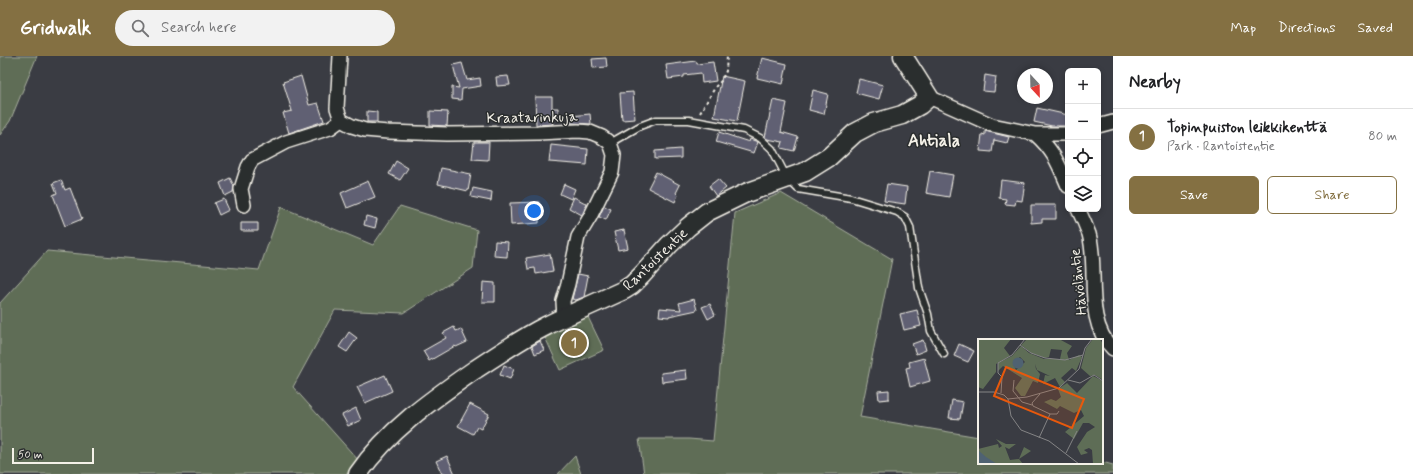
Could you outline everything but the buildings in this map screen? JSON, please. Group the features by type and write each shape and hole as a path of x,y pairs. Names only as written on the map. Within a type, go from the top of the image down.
{"street":[{"path":"244,205 241,189 248,167 252,160 286,142 330,128 340,120 337,108 340,56"},
{"path":"903,56 929,97 992,125 1035,134 1065,135"},
{"name":"Rantoistentie","path":"358,474 379,447 429,402 502,351 545,326 632,285 652,266 669,245 707,212 746,193 806,172 822,163 855,133 874,123 902,115 920,105 929,97"},
{"name":"Kraatarinkuja","path":"340,120 365,130 388,132 454,134 590,132 602,137 610,143"},
{"path":"1101,125 1113,122"},
{"path":"1035,134 1046,144 1055,156 1065,179"},
{"path":"1055,156 1065,138"},
{"path":"564,318 563,301 578,237 590,217 612,172 614,155 610,143"},
{"name":"Hävöläntie","path":"1079,212 1089,235 1095,311 1102,334 1113,349"}],"lane":[{"path":"610,143 640,126 656,120 689,120 744,130 760,138 772,149 787,178 798,189 851,198 897,212 905,217 910,227 919,288 928,314 931,331 944,354"}],"path":[{"path":"696,122 726,71 727,56"}],"green space":[{"path":"0,56 37,56 10,121 0,135"},
{"path":"781,193 892,259 860,417 978,437 978,464 1103,464 1103,462 1113,465 1113,474 644,474 639,439 689,439 713,441 735,213"},
{"path":"400,206 477,230 473,268 404,313 335,310 293,387 359,461 347,474 0,474 0,303 47,251 259,270 281,207 373,245"},
{"path":"587,315 604,350 560,370 544,335"},
{"path":"575,456 581,474 558,474"}],"place":[{"name":"Topinpuiston leikkikenttä","path":"574,343"}],"district":[{"name":"Ahtiala","path":"934,140"}]}
